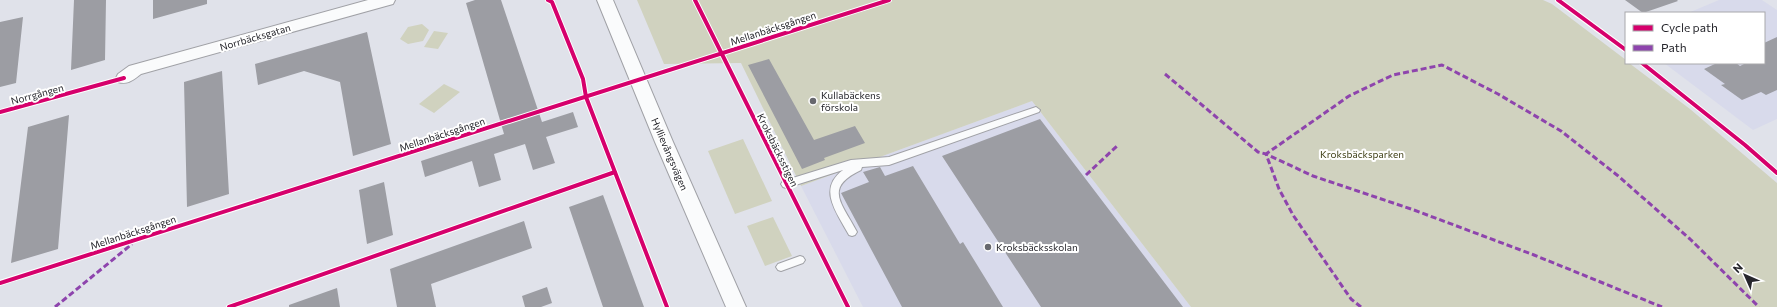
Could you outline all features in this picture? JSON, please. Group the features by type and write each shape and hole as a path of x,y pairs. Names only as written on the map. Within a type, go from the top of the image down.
{"street":[{"name":"Norrbäcksgatan","path":"124,78 135,70 387,0"},
{"name":"Hyllievångsvägen","path":"605,0 664,142 736,307"}],"lane":[{"path":"786,184 851,164 889,161 1036,110"},
{"path":"852,232 833,194 834,185 848,170 870,162"},
{"path":"781,267 800,260"}],"shaded area":[{"path":"1719,0 1762,0 1777,10 1777,119 1753,130 1665,64 1765,64 1765,12 1690,12"},
{"name":"Kroksbäcksskolan","path":"1032,101 1191,307 863,307 801,186"}],"green space":[{"name":"Kroksbäcksparken","path":"637,0 1543,0 1552,4 1625,59 1625,64 1630,64 1690,109 1777,183 1777,307 1191,307 1032,101 801,186 741,63 664,64"},
{"path":"422,24 429,30 423,41 408,44 400,39 408,27"},
{"path":"434,31 448,33 438,49 424,47"},
{"path":"444,84 460,92 434,113 419,104"},
{"path":"743,139 772,201 735,214 708,151"},
{"path":"773,217 792,256 765,266 747,226"}],"building":[{"path":"74,0 106,0 105,60 71,70"},
{"path":"153,0 207,0 207,4 153,19"},
{"path":"475,0 501,0 542,122 573,112 578,127 546,137 555,163 533,170 525,144 494,154 501,180 479,187 472,161 425,177 421,161 504,134 466,3"},
{"path":"1625,0 1678,1 1646,12 1642,12"},
{"path":"23,17 16,83 0,87 0,22"},
{"path":"367,32 391,144 353,156 340,82 304,71 258,85 255,64"},
{"path":"1777,37 1777,90 1766,95 1761,92 1742,100 1721,85 1725,84 1704,69 1715,64 1737,64 1740,66 1744,64 1765,64 1765,43"},
{"path":"769,59 814,140 855,126 865,143 824,158 825,160 802,169 748,65"},
{"path":"222,71 229,194 187,207 184,82"},
{"path":"69,115 58,249 11,263 28,127"},
{"path":"1040,119 1183,307 1041,307 942,156"},
{"path":"913,166 960,244 963,242 1003,307 902,307 841,193 869,182 863,172 880,167 885,176"},
{"path":"384,182 393,235 367,244 359,190"},
{"path":"603,195 644,307 603,307 569,207"},
{"path":"524,221 532,248 431,284 436,307 397,307 390,269"},
{"path":"547,287 552,303 541,307 525,307 522,296"},
{"path":"337,288 340,307 289,307 289,305"}],"marked path":[{"path":"1361,307 1351,299 1293,215 1279,189 1266,154 1349,96 1393,75 1442,65 1498,94 1561,131 1617,175 1690,239 1759,307"},
{"path":"1165,74 1258,152 1266,154 1313,176 1414,210 1534,255 1662,307"},
{"path":"1086,175 1117,146"},
{"path":"55,307 132,244"}],"cycle path":[{"path":"548,0 552,2 583,79 586,97 667,307"},
{"name":"Kroksbäcksstigen","path":"695,0 848,307"},
{"name":"Mellanbäcksgången","path":"0,283 889,0"},
{"path":"1558,0 1625,49"},
{"path":"1643,64 1745,145 1777,173"},
{"name":"Norrgången","path":"0,112 124,78"},
{"path":"229,307 615,172"}],"place":[{"name":"Kullabäckens förskola","path":"813,101"},
{"name":"Kroksbäcksskolan","path":"988,247"}]}
